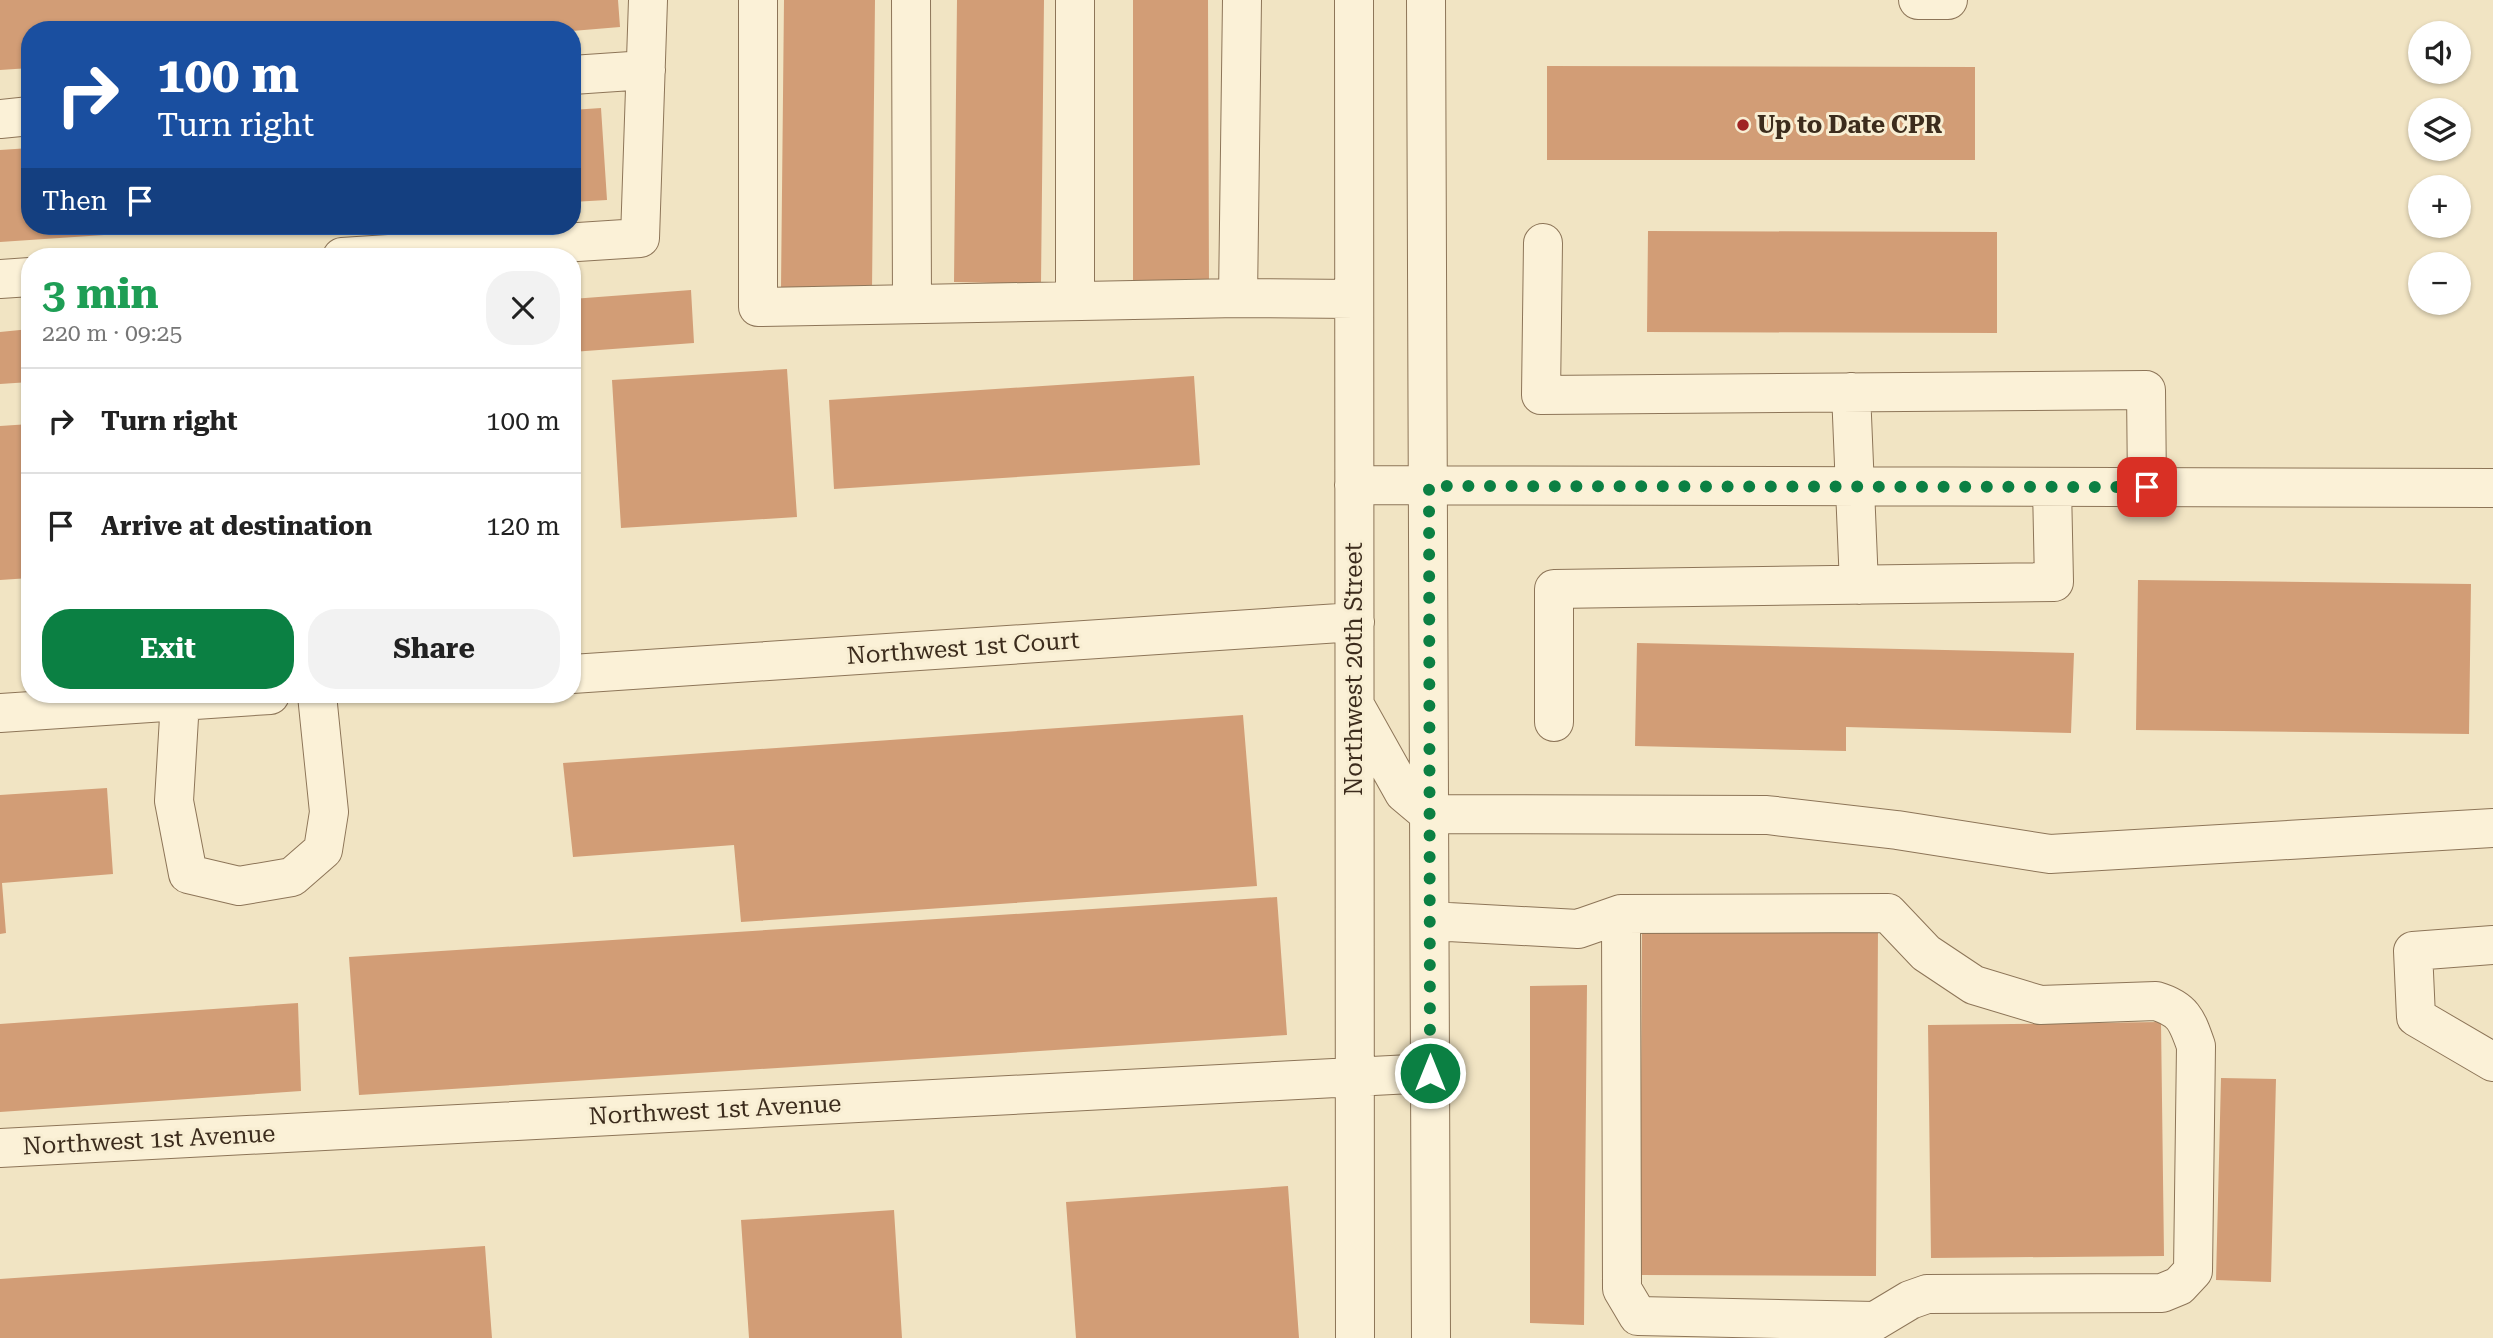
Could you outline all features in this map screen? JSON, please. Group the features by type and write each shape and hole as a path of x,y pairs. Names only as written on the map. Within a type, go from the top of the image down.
{"street":[{"path":"483,248 640,238 648,0"},
{"path":"758,0 758,307 1238,298 1354,299"},
{"path":"911,0 912,304"},
{"path":"1075,0 1075,301"},
{"path":"1238,298 1242,0"},
{"name":"Northwest 20th Street","path":"1354,0 1355,1338"},
{"path":"1426,0 1431,1338"},
{"path":"1918,0 1948,0"},
{"path":"581,74 646,70"},
{"path":"0,119 21,117"},
{"path":"1543,243 1541,395 2146,390 2147,487"},
{"path":"0,279 21,278"},
{"path":"1851,392 1860,585"},
{"path":"1354,485 2493,488"},
{"path":"1554,722 1554,589 2054,582 2052,486"},
{"name":"Northwest 1st Court","path":"581,673 1354,622"},
{"path":"0,713 150,703"},
{"path":"180,703 174,801 188,874 239,886 292,877 323,850 329,812 318,703"},
{"path":"1354,704 1404,793 1429,814 1767,815 1897,830 2050,854 2493,828"},
{"path":"1430,920 1578,929 1621,914 1888,913 1926,954 1974,985 2040,1005 2156,1001 2173,1006 2188,1022 2196,1046 2193,1270 2179,1286 2162,1293 1927,1294 1910,1300 1875,1321 1639,1316 1622,1289 1621,914"},
{"path":"2493,945 2413,951 2416,1017 2493,1062"},
{"name":"Northwest 1st Avenue","path":"0,1148 1430,1073"}],"building":[{"path":"0,0 618,0 620,27 581,30 581,21 21,21 21,69 0,70"},
{"path":"784,0 875,0 872,290 781,288"},
{"path":"957,0 1044,0 1041,284 954,282"},
{"path":"1133,0 1208,0 1209,290 1133,290"},
{"path":"1547,66 1975,67 1975,160 1547,160"},
{"path":"601,108 607,200 581,201 581,109"},
{"path":"21,149 21,235 104,235 0,242 0,150"},
{"path":"1648,231 1997,232 1997,333 1647,332"},
{"path":"691,290 694,343 581,351 581,298"},
{"path":"21,330 21,383 0,384 0,332"},
{"path":"787,369 797,517 621,528 612,380"},
{"path":"1194,376 1200,465 834,489 829,400"},
{"path":"21,425 21,579 0,580 0,426"},
{"path":"2138,580 2471,584 2469,734 2136,730"},
{"path":"1637,643 2074,653 2071,733 1846,727 1846,751 1635,746"},
{"path":"1243,715 1257,886 741,922 734,845 573,857 563,763"},
{"path":"107,788 113,874 2,883 6,933 0,934 0,795"},
{"path":"1277,897 1287,1035 359,1095 349,957"},
{"path":"1642,926 1878,928 1876,1276 1640,1275"},
{"path":"1587,985 1584,1325 1530,1323 1530,986"},
{"path":"298,1003 301,1091 0,1112 0,1024"},
{"path":"2161,1022 2164,1256 1931,1258 1928,1025"},
{"path":"2221,1078 2276,1079 2271,1282 2216,1280"},
{"path":"1288,1186 1299,1338 1076,1338 1066,1202"},
{"path":"894,1210 902,1338 749,1338 741,1220"},
{"path":"485,1246 492,1338 0,1338 0,1279"}],"place":[{"name":"Up to Date CPR","path":"1743,125"}],"route":[{"path":"1430,1073 1429,486 2147,487"}]}
